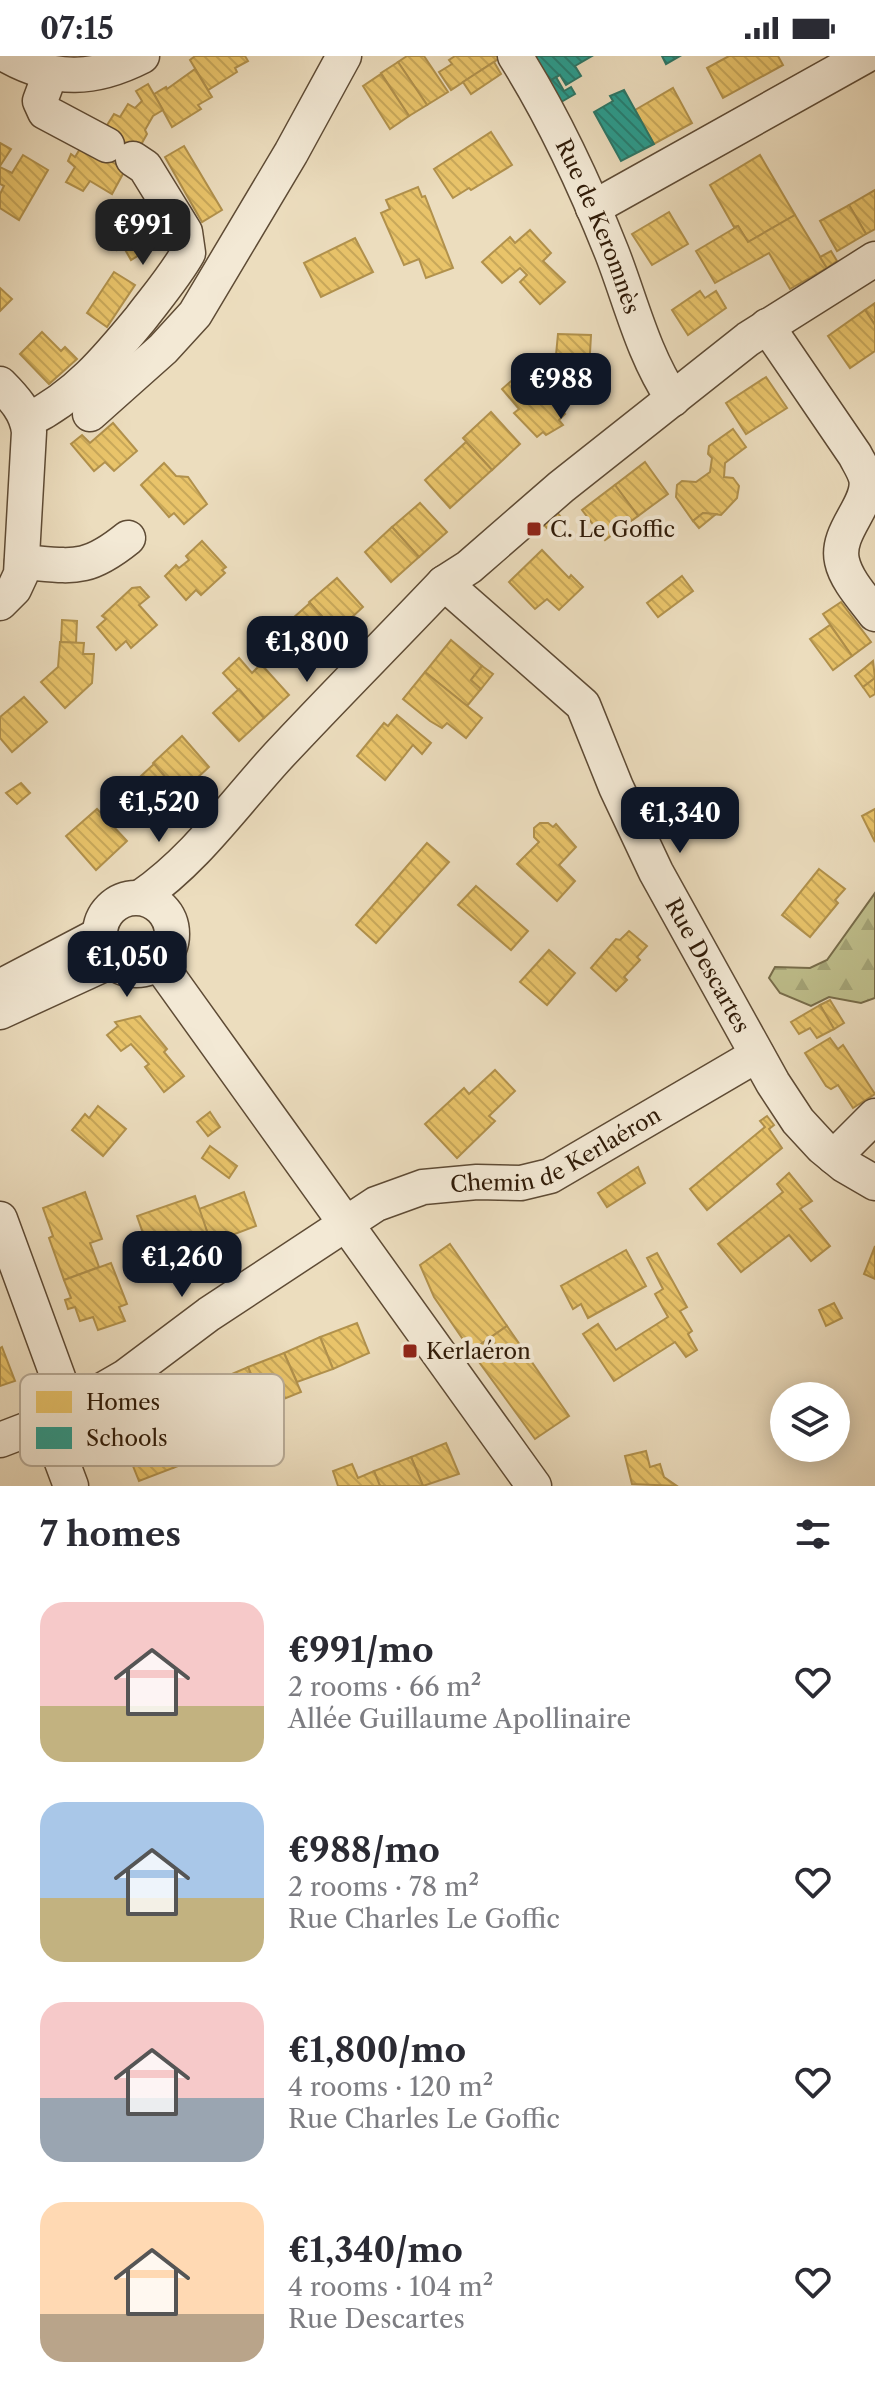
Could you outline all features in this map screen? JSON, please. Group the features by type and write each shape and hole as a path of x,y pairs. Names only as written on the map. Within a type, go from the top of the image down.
{"street":[{"path":"8,56 50,74 105,72 142,56"},
{"path":"90,414 163,349 195,314 291,153 344,56"},
{"name":"Rue de Keromnès","path":"515,56 553,121 593,208 654,369 667,391"},
{"path":"593,208 865,56"},
{"path":"28,420 55,406 103,365 188,253 185,232 145,167 45,112 40,101 50,74"},
{"path":"141,897 166,878 212,833 279,755 444,583 469,567 667,391 875,259"},
{"path":"758,333 855,455 866,478 870,494 846,531 840,557 848,575 875,614"},
{"path":"0,384 28,420 21,574 14,589 0,603"},
{"path":"22,562 82,566 107,555 128,538"},
{"name":"Rue Descartes","path":"444,583 583,705 616,787 656,872 787,1107 809,1135 834,1157 875,1183"},
{"path":"171,923 157,904 141,897 128,898 110,908 100,926 105,948 130,970 141,970 158,962 170,947 171,923 191,873 212,833"},
{"path":"0,987 105,948"},
{"path":"0,1012 105,948"},
{"path":"158,962 534,1486"},
{"name":"Chemin de Kerlaéron","path":"129,1374 209,1314 386,1199 423,1187 477,1182 521,1183 550,1176 757,1055"},
{"path":"834,1157 875,1116"},
{"path":"0,1219 46,1374"},
{"name":"Chemin de Kerlaéron","path":"0,1440 20,1432"},
{"path":"67,1466 71,1486"}],"green space":[{"path":"875,893 875,998 861,1003 829,997 811,1006 780,993 769,978 775,967 810,968 827,960"}],"building: Homes":[{"path":"195,56 245,56 248,61 235,68 237,72 208,90 190,60"},
{"path":"407,56 424,56 448,92 427,105 398,62"},
{"path":"455,56 503,56 451,90 439,72 452,64 449,60"},
{"path":"729,56 778,56 783,65 723,98 707,68"},
{"path":"398,62 427,105 409,116 381,73"},
{"path":"494,62 501,74 471,94 463,82"},
{"path":"195,69 212,97 198,105 201,109 172,127 154,94 167,89"},
{"path":"381,74 409,116 390,129 363,86"},
{"path":"148,84 163,110 153,116 138,150 104,130 114,114 120,117 128,104 135,108 142,101 136,91"},
{"path":"673,88 692,123 654,144 635,110"},
{"path":"491,132 512,165 453,198 434,169"},
{"path":"0,143 11,149 0,166"},
{"path":"83,144 125,170 112,194 90,181 83,191 66,182 75,167 68,161 71,154 75,157"},
{"path":"184,146 222,210 202,222 165,157"},
{"path":"23,155 48,170 19,220 0,208 0,194 4,186 0,184 0,167 12,173"},
{"path":"760,155 795,215 748,242 738,226 734,227 710,185"},
{"path":"418,187 422,197 425,196 453,268 426,278 419,259 404,265 381,213 390,209 386,200"},
{"path":"875,190 875,229 866,234 849,205"},
{"path":"138,202 144,213 137,218 157,244 131,260 123,246 117,250 110,237 118,231 110,219"},
{"path":"849,205 866,234 837,251 820,221"},
{"path":"669,212 688,244 652,265 632,234"},
{"path":"795,215 827,268 790,289 769,253 715,283 696,251 738,226 748,242"},
{"path":"530,230 551,253 543,261 565,282 540,304 520,282 527,275 520,268 502,283 482,262 510,237 515,243"},
{"path":"355,238 373,272 321,297 304,263"},
{"path":"831,251 837,261 827,268 820,257"},
{"path":"114,272 135,285 107,327 87,313"},
{"path":"0,288 12,299 0,311"},
{"path":"700,291 705,298 716,291 726,308 688,335 672,310"},
{"path":"875,303 875,325 865,310"},
{"path":"865,310 875,325 875,351 850,368 828,336"},
{"path":"42,332 61,351 65,347 77,359 49,384 20,354"},
{"path":"558,334 591,335 589,371 553,401 565,414 559,420 563,425 537,437 514,413 519,409 502,389 525,369 532,377 556,355"},
{"path":"766,377 787,408 746,434 726,403"},
{"path":"491,412 520,444 492,470 463,438"},
{"path":"113,423 137,451 114,471 105,462 94,471 71,444 82,435 90,443"},
{"path":"733,429 746,447 725,463 724,477 733,478 739,486 737,498 721,515 703,513 693,521 676,497 677,485 682,481 696,482 710,472 712,458 708,454 709,446"},
{"path":"466,442 492,470 450,508 425,480"},
{"path":"645,462 668,494 638,516 615,485"},
{"path":"164,463 176,476 188,477 207,504 184,524 174,513 169,517 141,485"},
{"path":"615,485 638,516 605,540 582,510"},
{"path":"420,503 447,532 419,557 392,527"},
{"path":"556,511 560,516 547,528 542,523"},
{"path":"703,513 716,514 699,528 693,521"},
{"path":"392,527 419,557 391,582 365,552"},
{"path":"202,541 226,567 222,570 225,573 201,595 196,590 186,600 165,576 176,565 179,568 189,560 186,556"},
{"path":"542,550 569,578 571,575 583,587 559,610 547,599 535,609 509,582"},
{"path":"682,576 693,591 658,617 647,603"},
{"path":"337,578 363,607 336,632 309,602"},
{"path":"140,587 149,597 139,605 157,625 131,648 126,641 116,650 97,627 106,619 102,616 132,588"},
{"path":"841,602 871,642 852,656 823,614"},
{"path":"310,603 336,632 310,654 284,626"},
{"path":"62,620 77,621 76,643 61,642"},
{"path":"830,625 852,656 833,670 810,639"},
{"path":"451,640 482,666 471,680 481,689 467,706 425,672"},
{"path":"60,642 84,643 83,654 94,654 92,683 65,708 41,682 58,667"},
{"path":"239,658 252,673 261,664 289,695 264,718 223,673"},
{"path":"873,661 875,678 863,687 855,676"},
{"path":"482,666 493,674 481,689 471,680"},
{"path":"425,672 482,718 466,738 447,723 442,728 430,721 403,699"},
{"path":"875,678 875,694 870,697 863,687"},
{"path":"239,689 264,718 239,741 213,713"},
{"path":"24,697 47,722 12,752 0,738 0,717"},
{"path":"397,715 431,743 422,754 413,745 385,780 357,756 384,723 388,726"},
{"path":"182,736 209,767 180,794 153,763"},
{"path":"154,764 180,794 154,817 128,788"},
{"path":"21,783 30,793 17,804 6,793"},
{"path":"97,809 127,841 96,870 66,836"},
{"path":"875,809 875,842 862,816"},
{"path":"540,823 553,827 556,824 576,847 559,865 575,881 557,901 517,864 539,842 534,837 534,828"},
{"path":"427,843 449,862 376,943 356,925"},
{"path":"819,869 845,889 835,900 838,903 810,937 782,915"},
{"path":"476,886 528,931 511,950 458,905"},
{"path":"629,931 647,946 637,957 640,960 624,977 627,980 616,991 591,968 616,939 620,940"},
{"path":"549,950 575,973 547,1005 520,982"},
{"path":"830,1000 844,1023 834,1029 820,1005"},
{"path":"820,1005 834,1029 817,1038 810,1028 799,1034 791,1022"},
{"path":"140,1016 184,1076 164,1092 145,1067 149,1064 131,1044 121,1051 107,1035 118,1026 115,1022"},
{"path":"830,1038 838,1049 843,1045 875,1094 853,1108 838,1085 831,1089 826,1086 805,1053"},
{"path":"495,1070 515,1091 489,1116 495,1121 457,1158 425,1124 464,1088 469,1094"},
{"path":"98,1106 126,1129 103,1156 72,1130 85,1114 89,1118"},
{"path":"210,1112 220,1127 208,1136 197,1122"},
{"path":"767,1116 774,1125 769,1129 782,1148 707,1210 690,1189 765,1127 760,1121"},
{"path":"210,1146 237,1166 229,1178 202,1158"},
{"path":"638,1167 645,1183 607,1207 598,1193"},
{"path":"789,1173 812,1201 800,1209 830,1246 811,1261 789,1235 741,1272 718,1244 783,1192 777,1184"},
{"path":"85,1192 102,1239 90,1243 99,1267 64,1280 49,1238 53,1236 43,1208"},
{"path":"244,1192 256,1226 211,1243 199,1209"},
{"path":"195,1196 211,1243 153,1262 137,1216"},
{"path":"450,1244 507,1326 471,1351 434,1297 420,1265"},
{"path":"875,1246 875,1279 864,1274"},
{"path":"626,1250 646,1286 588,1318 581,1304 573,1309 561,1286"},
{"path":"657,1253 687,1307 680,1311 692,1331 688,1334 697,1350 686,1357 675,1342 614,1381 583,1334 598,1324 616,1350 668,1317 655,1294 663,1289 647,1258"},
{"path":"111,1263 127,1304 119,1307 125,1321 98,1330 93,1317 80,1321 75,1307 68,1309 65,1300 71,1298 64,1280"},
{"path":"834,1303 842,1318 826,1326 819,1310"},
{"path":"357,1323 369,1353 333,1369 320,1337"},
{"path":"507,1326 569,1416 535,1439 471,1351"},
{"path":"320,1337 333,1369 297,1382 284,1353"},
{"path":"0,1348 15,1381 0,1386"},
{"path":"284,1353 301,1392 284,1399 284,1374 251,1374 248,1367"},
{"path":"248,1367 251,1374 232,1374"},
{"path":"446,1443 459,1474 423,1486 411,1457"},
{"path":"646,1451 650,1467 660,1464 664,1477 677,1486 632,1484 625,1456"},
{"path":"411,1457 423,1486 380,1486 374,1471"},
{"path":"352,1464 358,1478 374,1471 380,1486 338,1486 333,1471"},
{"path":"133,1466 173,1468 139,1481"}],"building: Schools":[{"path":"527,56 592,56 575,66 581,76 566,85 560,75 544,85"},
{"path":"662,56 680,56 666,64"},
{"path":"556,77 564,91 571,87 575,94 556,105 544,85"},
{"path":"624,90 654,144 621,161 594,112 613,101 610,96"}],"place":[{"name":"C. Le Goffic","path":"534,529"},
{"name":"Kerlaéron","path":"410,1351"}]}
